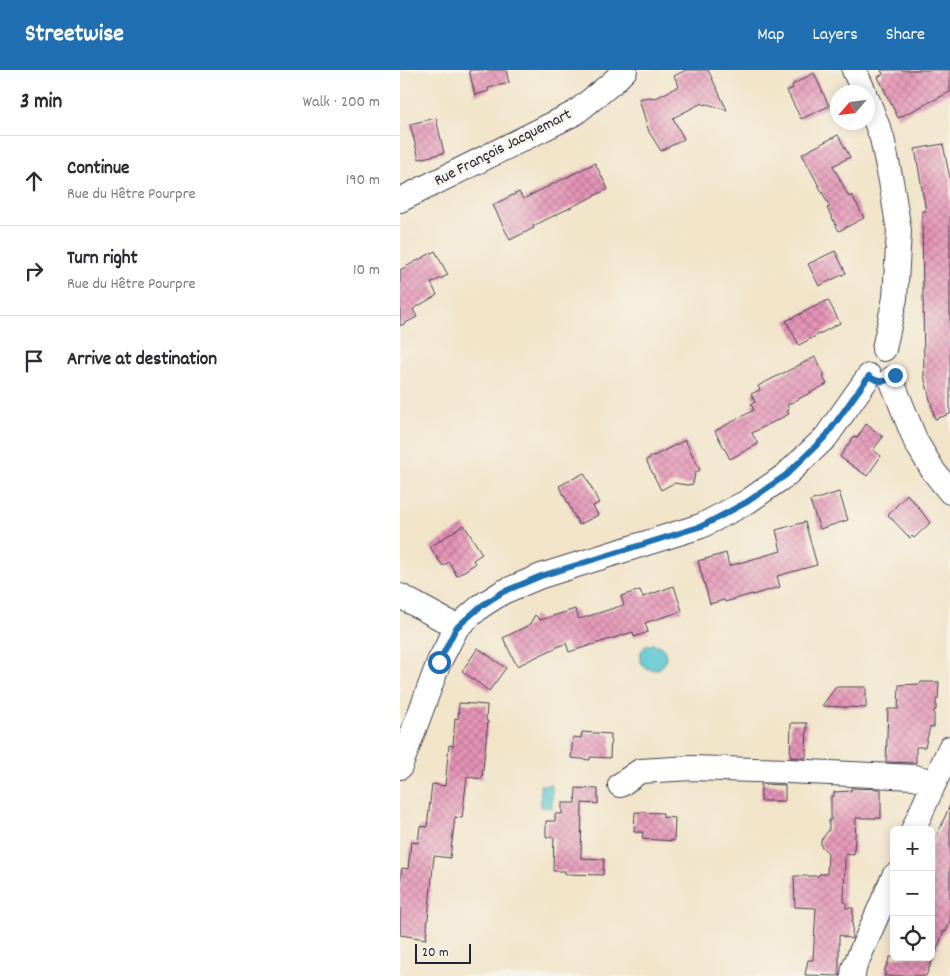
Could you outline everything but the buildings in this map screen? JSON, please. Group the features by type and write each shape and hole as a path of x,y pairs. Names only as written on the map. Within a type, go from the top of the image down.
{"street":[{"name":"Rue François Jacquemart","path":"400,200 575,113 625,70"},
{"path":"854,70 861,85"},
{"path":"875,120 882,138 899,231 895,298 884,349 871,353 865,364 880,378 934,472 950,492"},
{"path":"400,766 439,662 456,628 481,606 503,592 541,576 702,526 747,502 786,475 826,436 880,378"},
{"path":"400,596 456,628"},
{"path":"916,826 950,748"},
{"path":"620,784 640,771 691,768 914,777 934,782"},
{"path":"853,976 854,968 890,885"}],"water":[{"path":"653,644 662,648 666,657 662,666 653,670 644,666 640,657 644,648"},
{"path":"540,785 552,785 552,808 541,807"}],"route":[{"path":"439,662 456,628 481,606 503,592 541,576 702,526 747,502 786,475 826,436 869,376 879,382 891,379 895,375"}]}
